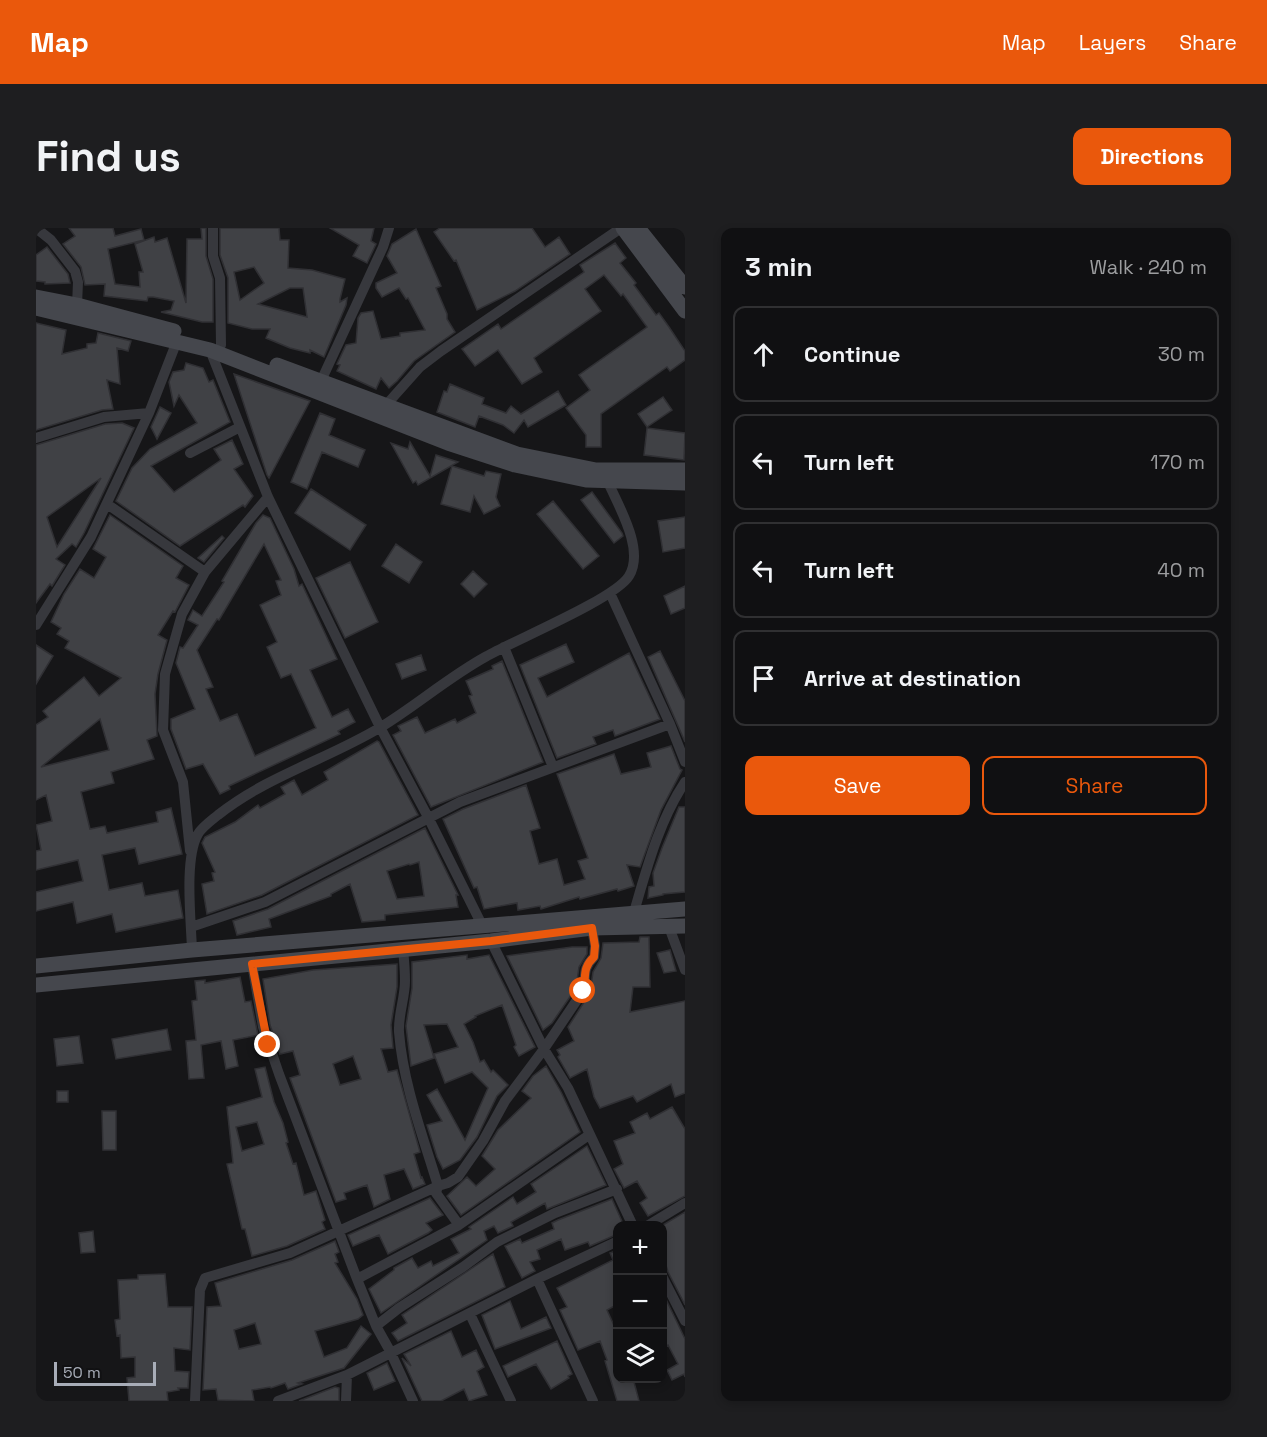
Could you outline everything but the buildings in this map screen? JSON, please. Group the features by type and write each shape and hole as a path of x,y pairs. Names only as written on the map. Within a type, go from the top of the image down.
{"main road":[{"path":"622,228 685,311"},
{"path":"638,228 685,287"},
{"path":"36,297 141,320 387,404 517,454 596,470 685,470"},
{"path":"36,308 177,341 215,347 447,443 515,465 586,480 685,483"},
{"path":"36,966 192,950 685,909"},
{"path":"36,985 491,941 592,928 685,926"}],"street":[{"path":"36,228 51,240 75,271 78,282 77,305"},
{"path":"213,228 213,256 219,278 215,347 240,427 268,497 380,728 483,927"},
{"path":"321,381 383,247 389,228"},
{"path":"387,404 420,367 441,351 622,228"},
{"path":"36,625 91,537 149,413 177,341"},
{"path":"36,438 104,417 149,413"},
{"path":"190,453 240,427"},
{"path":"190,854 199,832 232,804 260,787 380,728 486,656 610,593 629,577 634,558 632,536 608,482"},
{"path":"192,950 190,854 183,782 162,730 165,674 182,614 205,572 268,497"},
{"path":"107,504 205,572"},
{"path":"610,593 685,762"},
{"path":"504,647 553,767"},
{"path":"191,927 265,902 460,802 670,724"},
{"path":"634,912 654,845 680,799 685,782"},
{"path":"669,927 685,970"},
{"path":"195,1401 200,1290 205,1278 290,1253 438,1186 448,1184 458,1177 483,1141 505,1101 583,991 585,986 583,978 588,963 594,957 592,928"},
{"path":"491,941 544,1049 568,1088 631,1221"},
{"path":"403,949 405,981 399,1032 415,1110 438,1186 436,1193 459,1225"},
{"path":"252,964 268,1045 376,1326 390,1351 412,1401"},
{"path":"357,1279 459,1225 589,1135"},
{"path":"376,1326 497,1242 555,1213 617,1189"},
{"path":"654,1221 685,1203"},
{"path":"278,1401 347,1375 390,1351 613,1242"},
{"path":"537,1279 593,1401"},
{"path":"667,1284 685,1321"},
{"path":"470,1314 511,1401"},
{"path":"346,1401 347,1375"}],"route":[{"path":"268,1045 252,964 491,941 592,928 594,957 588,963 583,978 585,986 583,991"}]}
